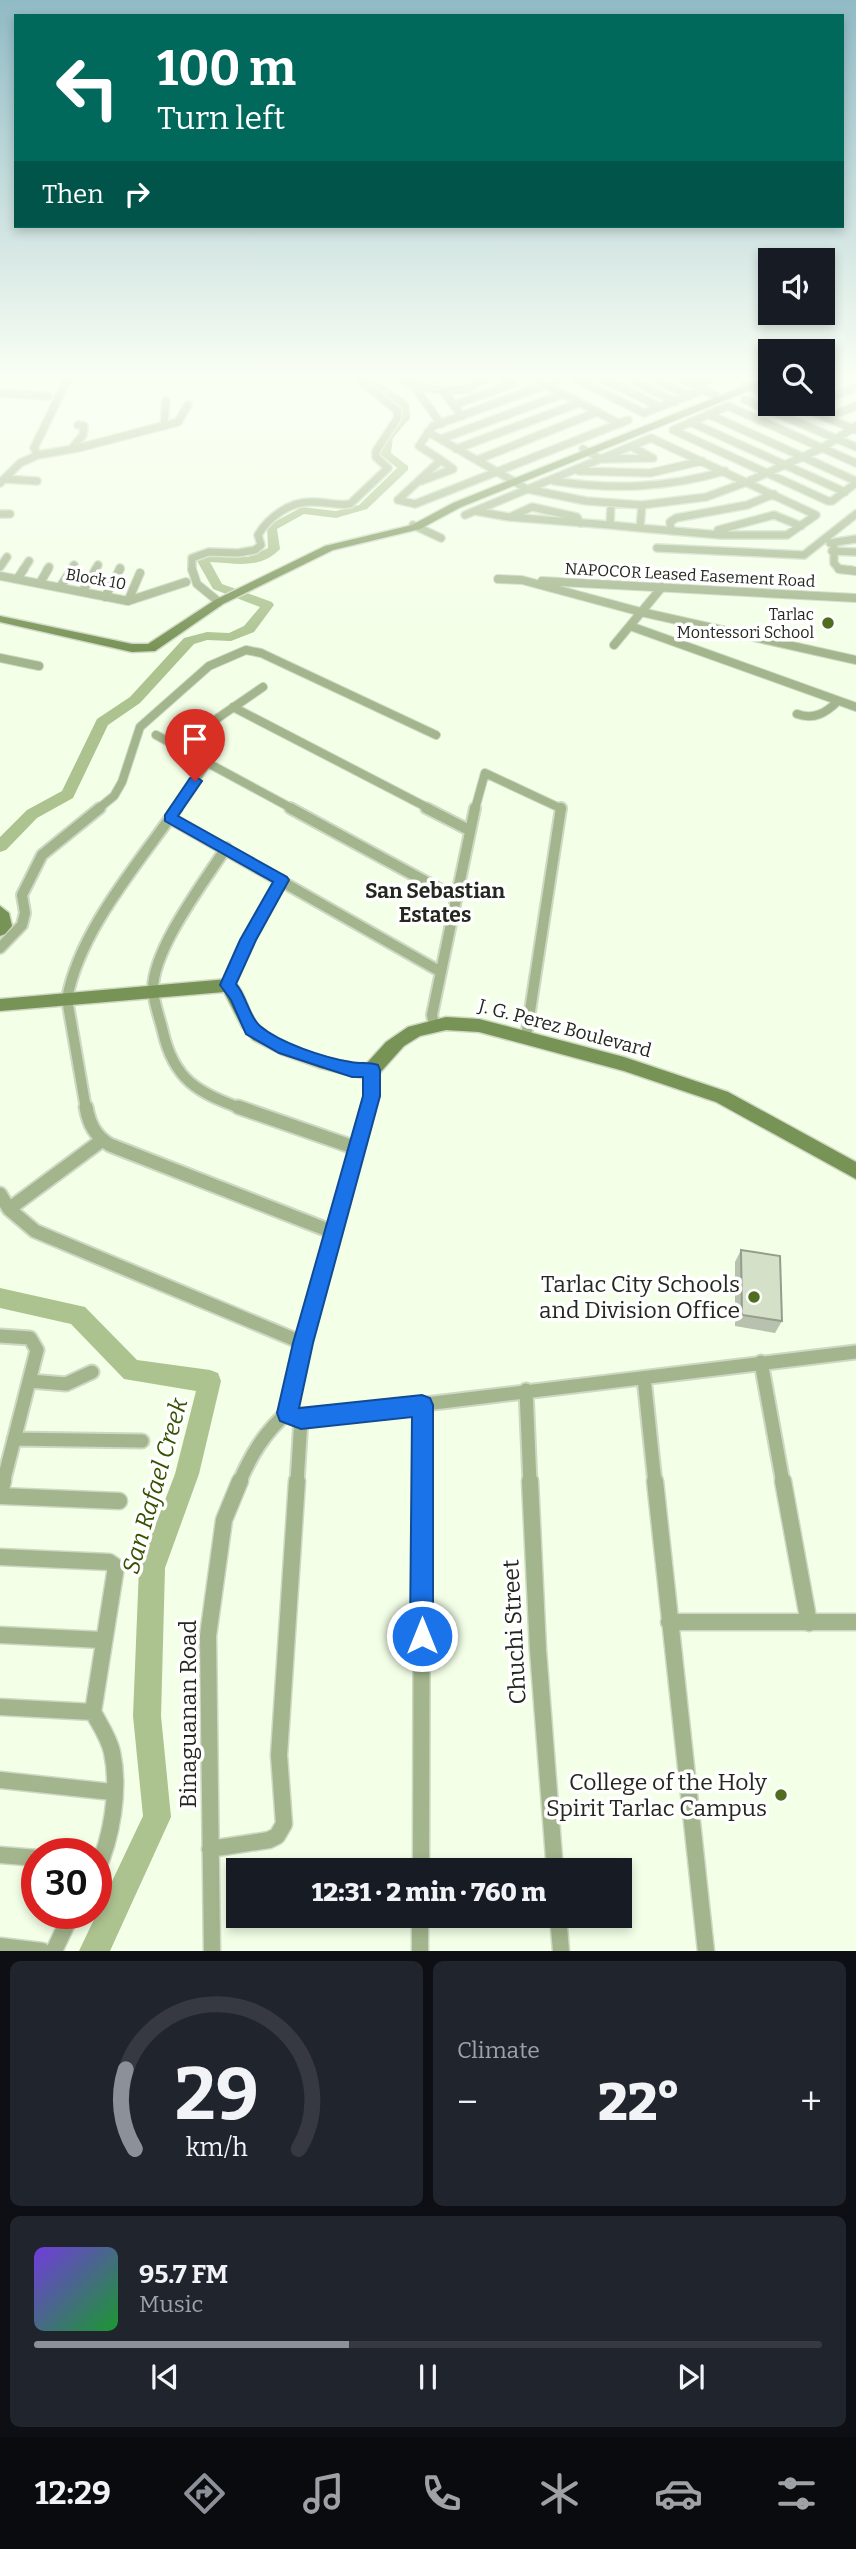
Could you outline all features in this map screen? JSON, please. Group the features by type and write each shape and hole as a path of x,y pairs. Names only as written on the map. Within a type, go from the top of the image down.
{"street":[{"path":"221,601 200,588 191,575 192,558 214,551 247,553 258,549 261,545 258,535 261,528 276,515 306,501 350,504 387,469"},
{"path":"432,469 398,500 415,504 503,469"},
{"path":"418,482 453,469"},
{"path":"491,469 527,489 574,499 642,505 706,497 777,469"},
{"path":"0,619 132,648 151,648 221,601 329,548 412,526 537,469"},
{"path":"466,515 576,470 650,472 664,469"},
{"path":"475,511 509,517 639,528 787,535 816,515 721,469"},
{"path":"756,469 832,501 856,482 830,469"},
{"path":"795,469 845,492"},
{"path":"551,480 584,486 643,489 679,485 725,471"},
{"path":"2,481 37,481"},
{"path":"671,530 670,522 676,518 747,505 774,494"},
{"path":"610,525 611,503"},
{"path":"639,528 642,505"},
{"path":"509,517 532,507 577,517 580,523"},
{"path":"0,514 10,514"},
{"path":"657,548 804,555 856,514"},
{"path":"705,533 774,515 801,526"},
{"path":"412,526 441,538"},
{"path":"833,548 856,539"},
{"path":"824,541 833,548 856,552"},
{"path":"833,548 834,563 839,569 856,571"},
{"path":"0,567 7,558"},
{"path":"17,579 29,561"},
{"path":"60,587 74,565"},
{"path":"82,592 98,565"},
{"path":"40,583 49,567"},
{"path":"105,597 120,568"},
{"path":"128,601 140,573"},
{"name":"Block 10","path":"0,576 128,601 186,582"},
{"path":"498,579 522,580 641,612 856,660"},
{"name":"NAPOCOR Leased Easement Road","path":"522,580 856,598"},
{"path":"614,645 662,587"},
{"path":"630,626 856,707"},
{"path":"0,948 24,924 27,912 22,895 42,855 114,796 122,782 139,727 209,666 246,650 261,653 436,735"},
{"path":"0,659 39,666"},
{"path":"177,746 262,687"},
{"path":"797,714 808,718 816,716 833,708 838,701"},
{"path":"233,707 469,830"},
{"path":"156,735 456,898"},
{"path":"208,762 94,928 70,982 67,999 88,1118 101,1141 333,1232"},
{"path":"434,1025 432,1014 469,830 485,773 562,808 526,1037"},
{"path":"170,818 441,972"},
{"path":"226,848 173,930 155,975 153,991 167,1054 186,1081 209,1097 356,1148"},
{"path":"228,985 248,940 281,880"},
{"path":"0,912 4,917 4,926 0,930"},
{"path":"0,1006 228,985"},
{"path":"210,1849 269,1840 277,1836 284,1824 278,1755 294,1416 303,1343 371,1096 372,1070 352,1070 285,1049 264,1038 252,1030 237,996 228,985"},
{"name":"J. G. Perez Boulevard","path":"372,1070 396,1041 434,1025 469,1023 626,1063 722,1097 856,1171"},
{"path":"9,1209 101,1141"},
{"path":"0,1194 9,1209 36,1231 303,1343"},
{"path":"0,1336 30,1338 37,1350 0,1491 119,1501"},
{"path":"294,1416 422,1405 526,1390 856,1352"},
{"path":"761,1362 809,1623"},
{"path":"30,1381 66,1384 92,1372"},
{"path":"644,1378 706,1951"},
{"name":"Chuchi Street","path":"526,1390 538,1650 554,1858"},
{"path":"421,1858 422,1405"},
{"name":"Binaguanan Road","path":"212,1951 208,1636 224,1520 251,1455 268,1429 294,1416"},
{"path":"14,1439 142,1441"},
{"path":"0,1557 109,1562 116,1567 102,1640 93,1712 109,1741 114,1759 112,1793 103,1838"},
{"path":"669,1622 856,1622"},
{"path":"0,1635 102,1640"},
{"path":"0,1707 93,1712"},
{"path":"0,1780 112,1793"},
{"path":"0,1855 21,1857"},
{"path":"420,1928 420,1951"},
{"path":"559,1928 561,1951"},
{"path":"54,1951 64,1929"},
{"path":"0,1946 42,1951"}],"building":[{"name":"Tarlac City Schools and Division Office","path":"741,1250 780,1256 782,1321 742,1315"}],"waterway":[{"name":"San Rafael Creek","path":"0,846 32,814 68,794 102,722 135,700 189,641 207,636 231,637 249,629 268,605 217,586 202,559 248,561 265,556 274,549 271,528 302,510 336,515 363,507 403,469"},
{"name":"San Rafael Creek","path":"0,1298 77,1315 132,1371 210,1381 187,1474 152,1568 147,1716 157,1817 94,1951"}],"place":[{"name":"Tarlac Montessori School","path":"828,623"},
{"name":"Tarlac City Schools and Division Office","path":"754,1297"},
{"name":"College of the Holy Spirit Tarlac Campus","path":"781,1795"}],"district":[{"name":"San Sebastian Estates","path":"435,903"}],"route":[{"path":"195,781 170,818 281,880 248,940 228,985 237,996 252,1030 285,1049 352,1070 372,1070 371,1096 303,1343 287,1413 301,1419 422,1405 422,1636"}]}
